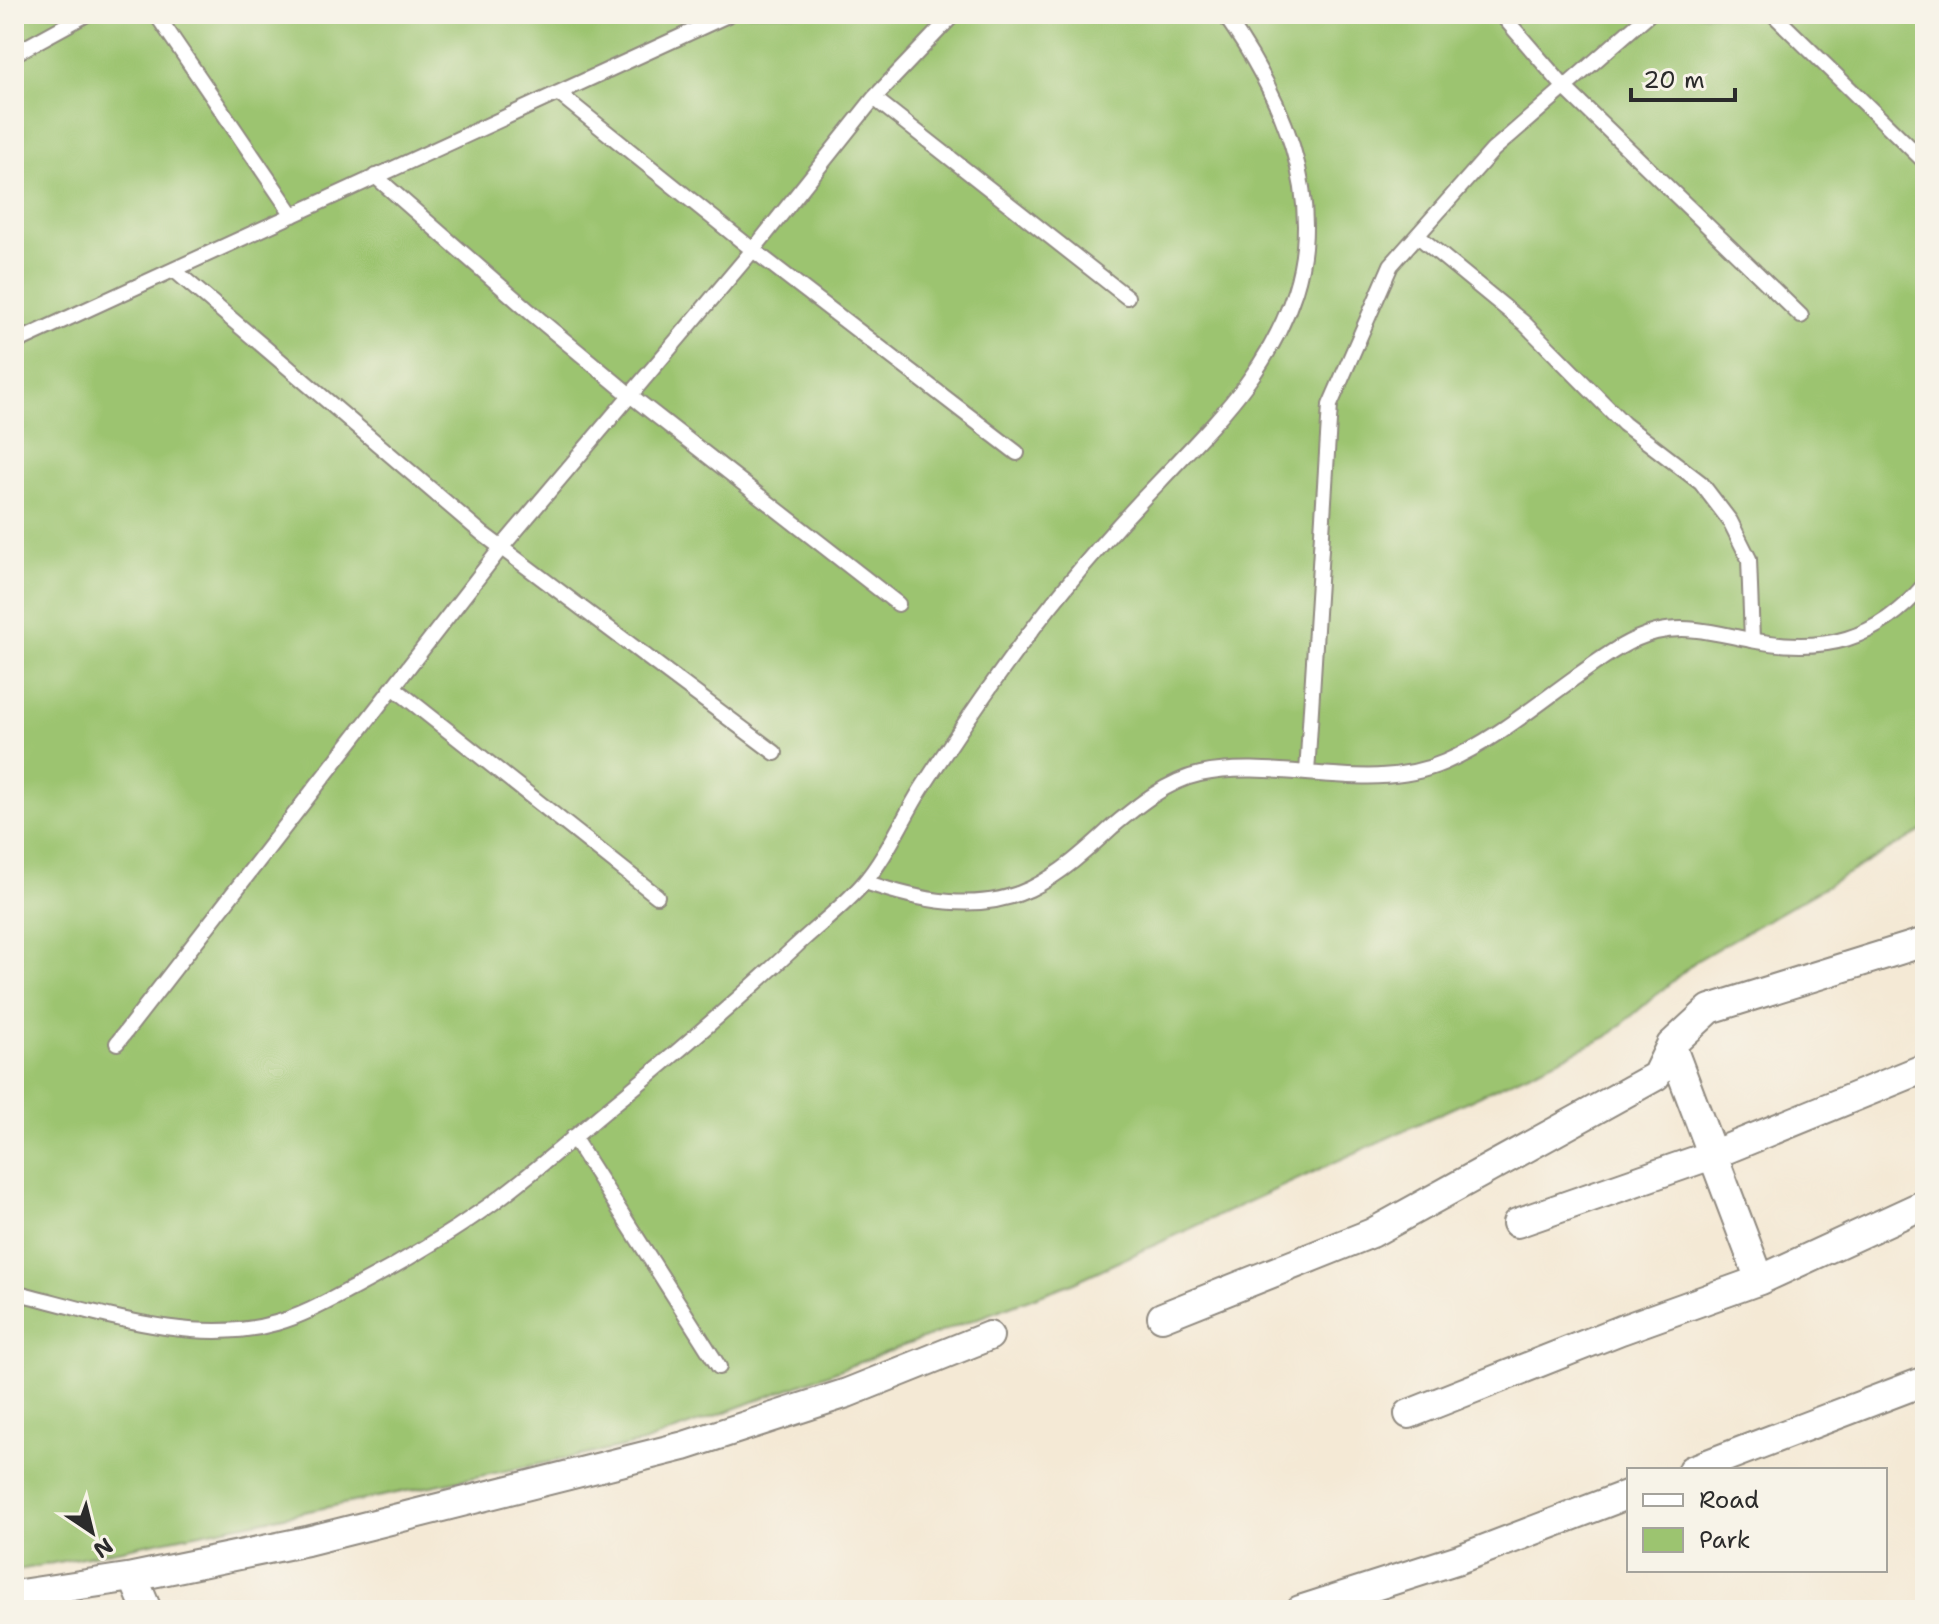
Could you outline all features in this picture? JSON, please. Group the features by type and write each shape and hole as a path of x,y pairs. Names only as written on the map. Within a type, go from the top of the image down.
{"street":[{"path":"1162,1317 1372,1233 1656,1076 1671,1045 1710,1009 1925,942"},
{"path":"1671,1045 1760,1280"},
{"path":"1517,1223 1712,1155 1925,1068"},
{"path":"1409,1414 1621,1330 1760,1280 1925,1204"},
{"path":"16,1600 307,1541 684,1446 847,1393 989,1336"},
{"path":"1697,1468 1925,1381"},
{"path":"1300,1610 1459,1559 1627,1495"},
{"path":"133,1577 147,1610"}],"lane":[{"path":"14,54 87,14"},
{"path":"156,14 293,215"},
{"path":"14,343 730,14"},
{"path":"117,1043 501,548 753,250 874,98 954,14"},
{"path":"14,1292 149,1324 202,1330 240,1330 275,1324 318,1307 440,1239 495,1201 705,1031 865,882 931,775 1062,591 1137,504 1246,387 1278,335 1296,288 1305,244 1305,198 1295,153 1277,108 1253,55 1224,14"},
{"path":"1501,14 1565,88 1801,316"},
{"path":"1307,773 1330,405 1391,265 1493,150 1649,14"},
{"path":"1773,14 1925,162"},
{"path":"558,93 753,250 1017,453"},
{"path":"874,98 1127,297"},
{"path":"375,176 630,395 898,604"},
{"path":"1418,236 1524,323 1624,424 1701,483 1730,521 1749,559 1752,640"},
{"path":"174,270 501,548 775,753"},
{"path":"865,882 908,897 943,902 1002,898 1029,890 1055,875 1132,810 1166,788 1194,775 1228,769 1380,775 1414,772 1444,763 1479,745 1626,643 1655,632 1683,628 1799,645 1833,642 1866,633 1893,617 1925,584"},
{"path":"393,687 657,896"},
{"path":"573,1137 719,1367"}],"green space":[{"path":"14,14 1925,14 1925,829 1696,961 1607,1037 1072,1283 643,1443 14,1571"}]}
